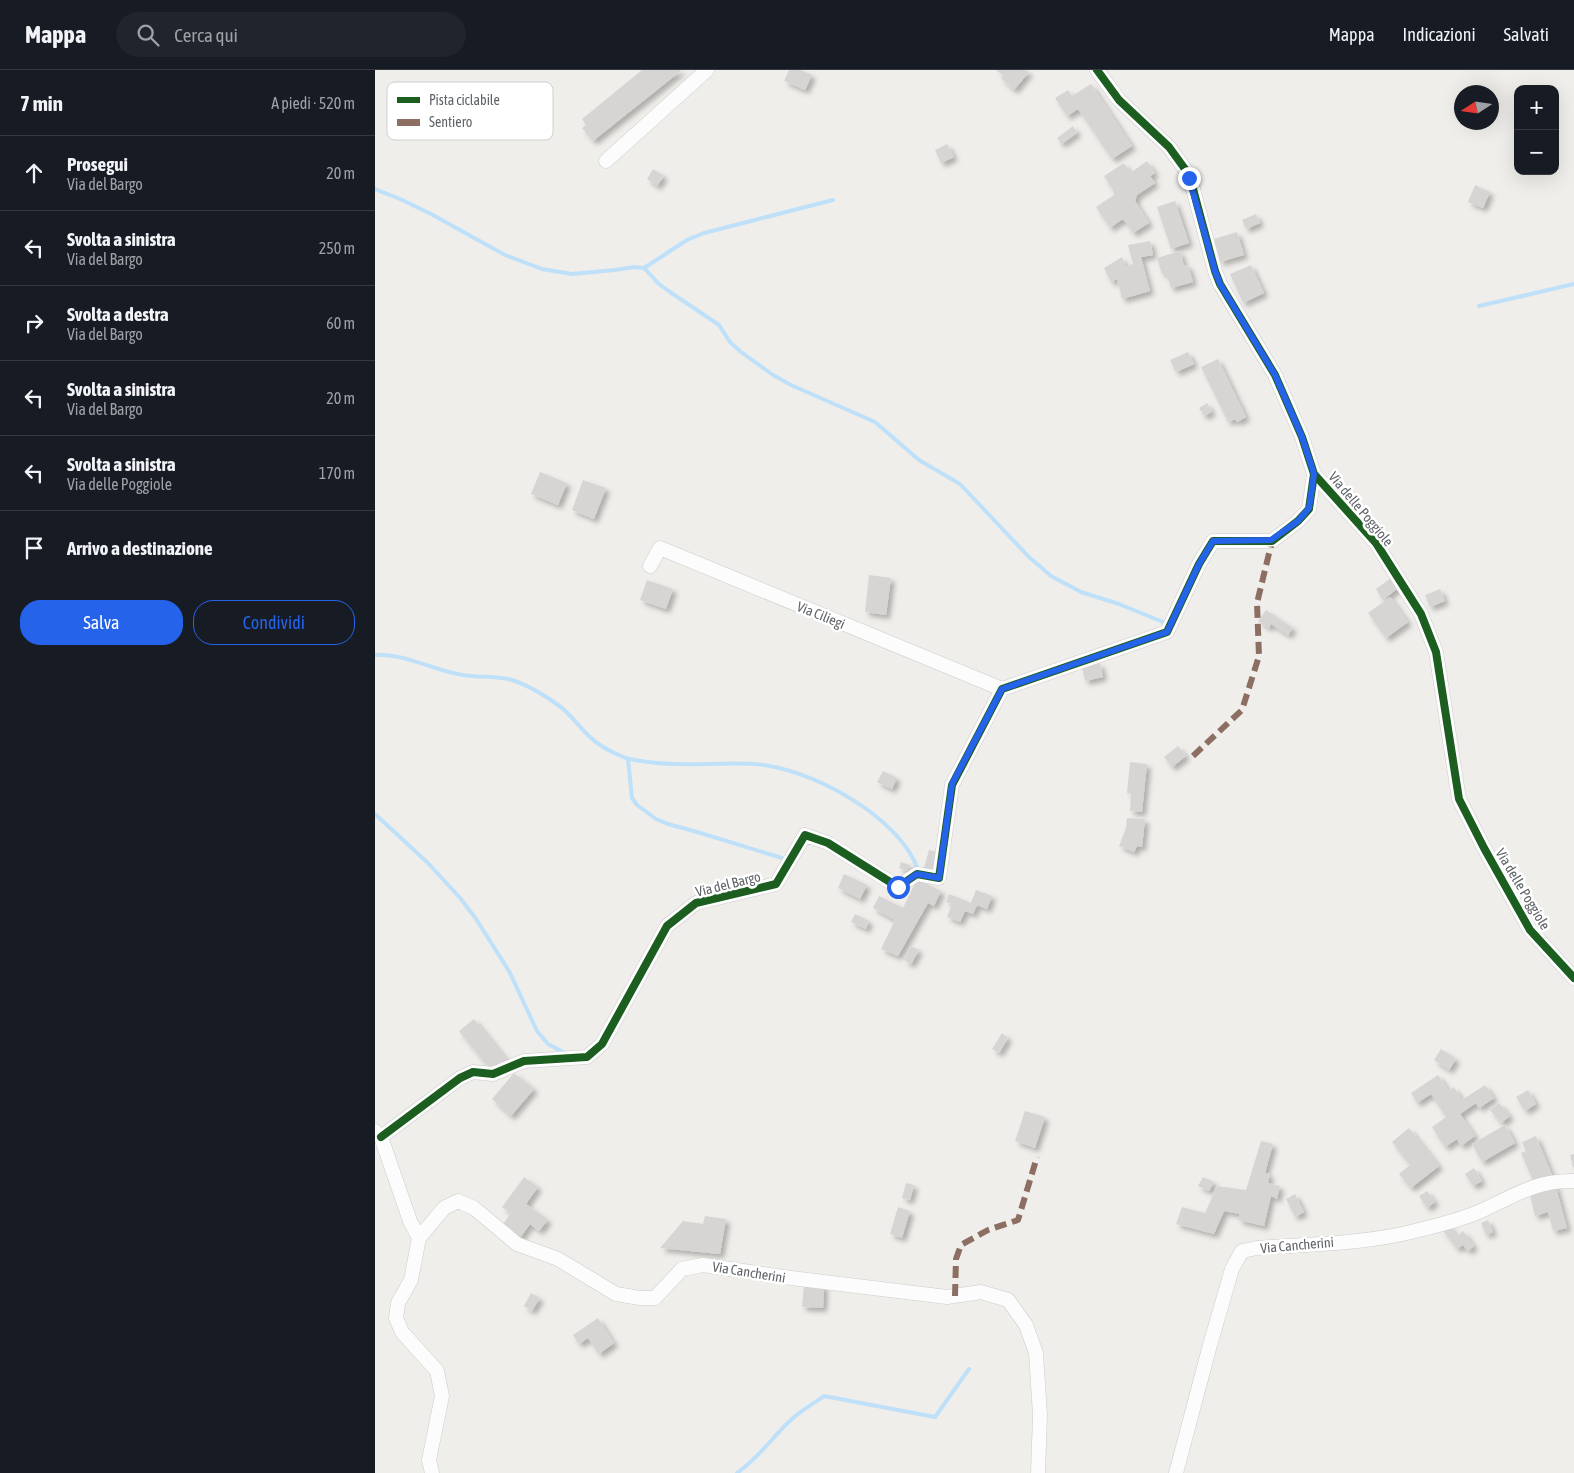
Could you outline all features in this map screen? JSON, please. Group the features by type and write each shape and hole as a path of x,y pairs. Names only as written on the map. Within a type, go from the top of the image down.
{"street":[{"path":"607,161 707,70"},
{"name":"Via delle Poggiole","path":"1097,70 1119,100 1169,147 1185,169 1193,190 1220,284 1275,375 1302,437 1314,474 1376,543 1421,614 1436,652 1459,799 1530,930 1574,978"},
{"path":"1002,689 1167,632 1199,564 1213,541 1271,540 1298,521 1309,508 1314,474"},
{"name":"Via Ciliegi","path":"650,566 660,548 1002,689"},
{"name":"Via del Bargo","path":"378,1134 460,1078 473,1072 493,1074 524,1061 587,1057 602,1044 667,926 696,903 776,884 805,835 828,843 898,887 917,874 939,878 952,784 1002,689"},
{"path":"378,1134 410,1221 419,1238 411,1280 398,1303 396,1318 402,1332 437,1371 443,1396 429,1460 432,1473"},
{"name":"Via Cancherini","path":"1176,1473 1229,1279 1242,1251 1257,1248 1363,1240 1419,1231 1479,1212 1533,1186 1561,1181 1574,1181"},
{"name":"Via Cancherini","path":"419,1238 444,1208 458,1201 474,1208 517,1244 558,1260 617,1294 640,1298 655,1298 682,1269 703,1265 947,1298 981,1292 1008,1300 1026,1325 1036,1353 1040,1415 1038,1473"}],"building":[{"path":"642,70 682,70 593,141 582,128 586,125 582,119"},
{"path":"789,70 801,70 812,75 805,90 784,81"},
{"path":"996,70 1026,70 1029,72 1014,90 1001,78 1003,76"},
{"path":"1091,84 1132,146 1112,159 1078,109 1067,116 1055,98 1068,90 1072,96"},
{"path":"1073,126 1077,133 1061,144 1057,138"},
{"path":"947,144 954,157 941,163 935,150"},
{"path":"1147,161 1155,173 1150,176 1155,183 1137,195 1135,201 1149,223 1133,233 1123,219 1110,228 1096,207 1114,195 1104,176 1124,163 1130,173"},
{"path":"653,169 664,176 657,186 647,179"},
{"path":"1475,185 1490,192 1483,208 1468,202"},
{"path":"1175,201 1189,243 1171,249 1157,207"},
{"path":"1256,214 1260,223 1246,229 1242,220"},
{"path":"1237,232 1244,255 1220,262 1214,239"},
{"path":"1150,241 1153,255 1141,257 1150,291 1122,299 1117,279 1111,282 1104,268 1122,257 1126,267 1133,264 1128,245"},
{"path":"1180,251 1184,266 1188,265 1193,282 1171,288 1166,273 1162,274 1157,258"},
{"path":"1251,265 1264,293 1243,303 1230,274"},
{"path":"1188,352 1194,364 1176,372 1170,360"},
{"path":"1218,359 1246,417 1237,422 1235,419 1228,422 1201,367"},
{"path":"1207,403 1212,412 1204,416 1199,408"},
{"path":"540,472 567,483 558,505 531,494"},
{"path":"583,480 606,488 594,519 572,510"},
{"path":"869,575 891,578 886,615 865,612"},
{"path":"1391,578 1398,588 1383,600 1376,589"},
{"path":"647,580 673,589 666,609 640,600"},
{"path":"1440,589 1445,601 1430,607 1425,595"},
{"path":"1390,597 1408,622 1386,638 1368,613"},
{"path":"1266,610 1293,628 1288,635 1271,624 1269,628 1258,621"},
{"path":"1100,663 1103,677 1085,681 1082,667"},
{"path":"1178,746 1186,756 1172,767 1164,757"},
{"path":"1130,762 1147,764 1142,812 1130,811 1131,793 1127,793"},
{"path":"883,771 897,778 892,789 877,782"},
{"path":"1127,818 1145,819 1142,847 1137,846 1134,852 1119,846 1126,828"},
{"path":"929,850 941,853 936,871 924,868"},
{"path":"901,862 910,865 907,871 899,868"},
{"path":"844,874 867,885 860,899 838,888"},
{"path":"917,879 941,891 934,906 928,903 898,956 881,949 895,920 873,908 879,896 903,908"},
{"path":"976,890 992,896 987,909 977,905 973,914 965,911 960,922 947,917 952,904 946,902 949,894 971,903"},
{"path":"855,914 869,921 866,929 851,922"},
{"path":"911,946 919,950 911,964 904,960"},
{"path":"474,1019 507,1060 492,1072 459,1031"},
{"path":"1002,1033 1008,1038 999,1053 992,1049"},
{"path":"1441,1049 1456,1059 1449,1070 1434,1060"},
{"path":"514,1073 534,1089 511,1116 492,1099"},
{"path":"1438,1075 1449,1091 1454,1087 1462,1100 1485,1085 1494,1098 1479,1108 1476,1103 1460,1114 1475,1136 1461,1146 1457,1139 1445,1147 1432,1127 1446,1117 1431,1094 1417,1103 1411,1093"},
{"path":"1528,1090 1536,1104 1525,1111 1516,1097"},
{"path":"1499,1103 1510,1116 1501,1123 1490,1110"},
{"path":"1025,1111 1045,1117 1035,1148 1015,1141"},
{"path":"1505,1125 1515,1143 1482,1162 1472,1144"},
{"path":"1409,1128 1439,1166 1411,1188 1399,1174 1410,1165 1392,1142"},
{"path":"1536,1136 1552,1175 1534,1183 1521,1153 1526,1151 1522,1142"},
{"path":"1261,1141 1273,1144 1265,1173 1270,1174 1268,1183 1280,1186 1277,1199 1271,1196 1264,1226 1238,1220 1240,1214 1224,1211 1214,1234 1176,1224 1182,1207 1205,1213 1217,1186 1246,1190"},
{"path":"1574,1154 1574,1167 1573,1167 1570,1155"},
{"path":"1474,1168 1482,1181 1473,1186 1465,1174"},
{"path":"524,1177 538,1187 526,1204 548,1220 539,1231 530,1224 520,1238 502,1225 511,1213 502,1207"},
{"path":"1203,1177 1214,1182 1209,1191 1198,1186"},
{"path":"906,1183 914,1185 910,1200 902,1198"},
{"path":"1555,1184 1567,1228 1553,1231 1548,1212 1535,1216 1529,1191"},
{"path":"1427,1191 1435,1202 1427,1208 1419,1196"},
{"path":"1295,1194 1304,1212 1295,1217 1286,1199"},
{"path":"898,1207 910,1211 902,1238 890,1234"},
{"path":"705,1216 726,1219 720,1254 660,1248 683,1221 703,1224"},
{"path":"1488,1220 1493,1232 1486,1235 1481,1223"},
{"path":"1448,1224 1457,1236 1463,1231 1474,1246 1468,1251 1463,1245 1457,1249 1442,1229"},
{"path":"804,1284 824,1285 823,1308 802,1307"},
{"path":"531,1293 540,1298 532,1311 524,1306"},
{"path":"598,1318 614,1343 599,1354 588,1338 579,1344 573,1335"}],"waterway":[{"path":"375,189 431,214 505,255 542,269 572,274 634,267 644,268 659,284 719,325 730,342 773,375 791,385 875,422 919,460 960,484 1029,557 1051,576 1081,592 1119,604 1163,622"},
{"path":"644,268 687,240 704,233 833,200"},
{"path":"1479,306 1574,284"},
{"path":"375,655 408,659 452,673 506,678 518,682 542,694 563,709 598,744 626,758 674,764 754,764 776,767 800,774 849,798 872,814 892,831 908,850 918,870"},
{"path":"628,759 632,798 637,805 656,819 782,858"},
{"path":"375,814 428,863 461,899 509,971 537,1031 548,1044 567,1054"},
{"path":"737,1473 792,1419 824,1396 935,1417 969,1369"}],"marked path":[{"path":"1193,756 1242,710 1259,656 1257,603 1272,541"},
{"path":"955,1296 956,1259 961,1245 988,1230 1018,1220 1037,1157"}],"cycle path":[{"path":"1097,70 1119,100 1169,147 1185,169 1193,189 1220,284 1275,375 1302,437 1314,474 1376,543 1421,614 1436,652 1459,799 1530,930 1574,978"},
{"path":"381,1137 460,1078 473,1072 493,1074 524,1061 587,1057 602,1044 667,926 696,903 776,884 805,835 828,843 898,887 917,874 939,878 952,785 1002,689 1167,632 1199,564 1213,541 1272,541 1298,521 1309,509 1314,474"}],"route":[{"path":"898,887 917,874 939,878 952,784 1002,689 1167,632 1199,564 1213,541 1271,540 1298,521 1309,508 1314,474 1302,437 1275,375 1220,284 1189,178"}]}
